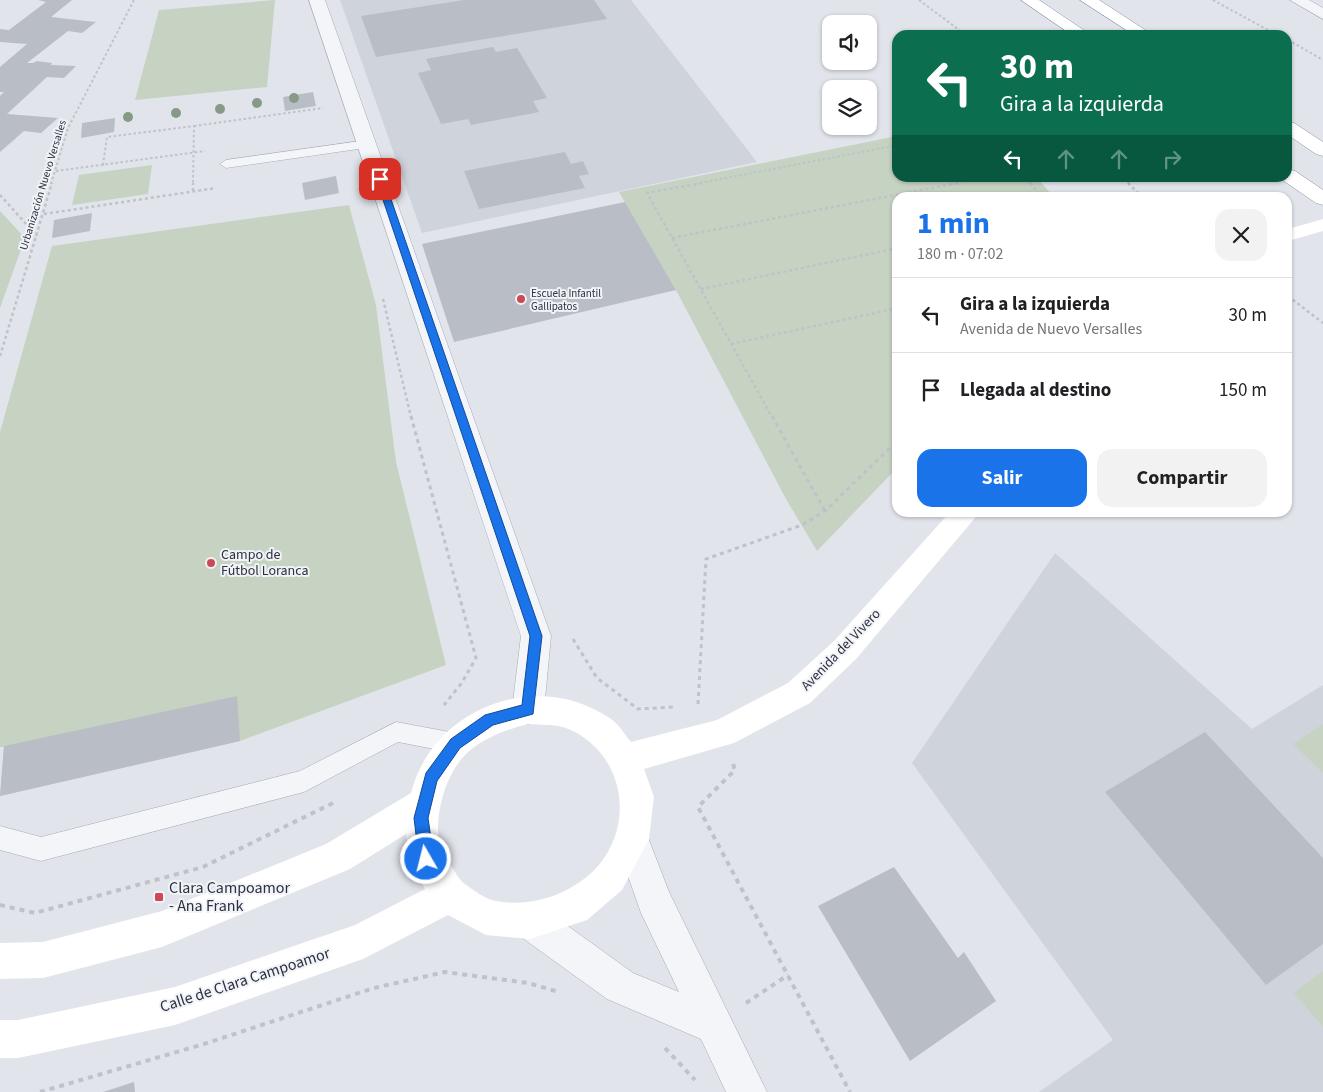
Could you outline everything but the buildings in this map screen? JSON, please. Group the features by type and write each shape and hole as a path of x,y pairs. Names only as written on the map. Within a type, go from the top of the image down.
{"main road":[{"path":"1029,0 1074,30"},
{"path":"1088,0 1137,30"},
{"path":"1292,130 1323,150"},
{"path":"1292,178 1323,199"},
{"path":"1293,233 1323,225"},
{"name":"Avenida del Vivero","path":"625,759 723,733 799,694 845,650 963,517"},
{"path":"528,710 567,713 601,730 625,759 637,797 632,839 610,878 574,907 530,922 486,917 449,895 426,859 421,818 431,778 455,744 490,720 528,710"},
{"path":"0,961 43,960 162,929 338,857 424,804"},
{"name":"Calle de Clara Campoamor","path":"0,1039 18,1039 176,1006 358,942 449,895"}],"street":[{"path":"317,0 536,636 528,710"},
{"path":"1298,0 1323,14"},
{"path":"632,839 654,900 747,1092"},
{"path":"530,922 620,986 713,1025"}],"lane":[{"path":"226,164 368,144"},
{"path":"0,838 41,849 304,782 396,732 455,744"}],"path":[{"name":"Urbanización Nuevo Versalles","path":"0,356 44,214 68,128 134,0"},
{"path":"919,0 959,30"},
{"path":"1213,0 1269,30"},
{"path":"1292,42 1323,60"},
{"path":"103,165 107,137 324,108 336,148"},
{"path":"193,191 194,126"},
{"path":"825,511 647,193 892,146"},
{"path":"56,171 214,150"},
{"path":"909,192 960,182"},
{"path":"1029,182 1037,192"},
{"path":"1128,182 1137,192"},
{"path":"44,214 221,187"},
{"path":"0,195 37,236"},
{"path":"672,238 892,195"},
{"path":"701,289 892,249"},
{"path":"382,294 423,468 476,658 461,684 416,736"},
{"path":"1292,298 1323,323"},
{"path":"732,344 892,309"},
{"path":"850,1092 698,808 735,770 723,733 698,706 706,559 802,525 825,511 892,446"},
{"path":"571,635 597,678 638,709 681,707"},
{"path":"689,706 698,706 706,701"},
{"path":"0,905 35,913 203,867 329,806 337,800"},
{"path":"329,806 338,857"},
{"path":"358,942 374,988"},
{"path":"40,1092 204,1044 374,988 444,972 528,983 562,993"},
{"path":"660,1043 699,1085"}],"shaded area":[{"path":"340,0 631,0 757,162 422,233"},
{"path":"1055,553 1252,729 1323,685 1323,1092 1039,1092 1113,1040 912,763"}],"green space":[{"path":"275,0 267,87 135,100 159,10"},
{"path":"892,137 892,182 1041,182 1050,192 892,192 892,473 817,551 786,499 676,290 619,192"},
{"path":"152,165 148,194 72,205 79,175"},
{"name":"Campo de Fútbol Loranca","path":"349,205 376,305 396,462 446,665 240,741 0,796 4,747 0,747 0,432 52,246"},
{"path":"0,211 25,238 0,308"},
{"path":"1323,724 1323,773 1293,744"},
{"path":"1323,971 1323,1027 1294,993"}],"place":[{"name":"Escuela Infantil Gallipatos","path":"521,299"},
{"name":"Campo de Fútbol Loranca","path":"211,563"},
{"name":"Clara Campoamor - Ana Frank","path":"159,897"}],"route":[{"path":"380,179 536,636 528,710 490,720 455,744 431,778 421,818 426,859"}]}
